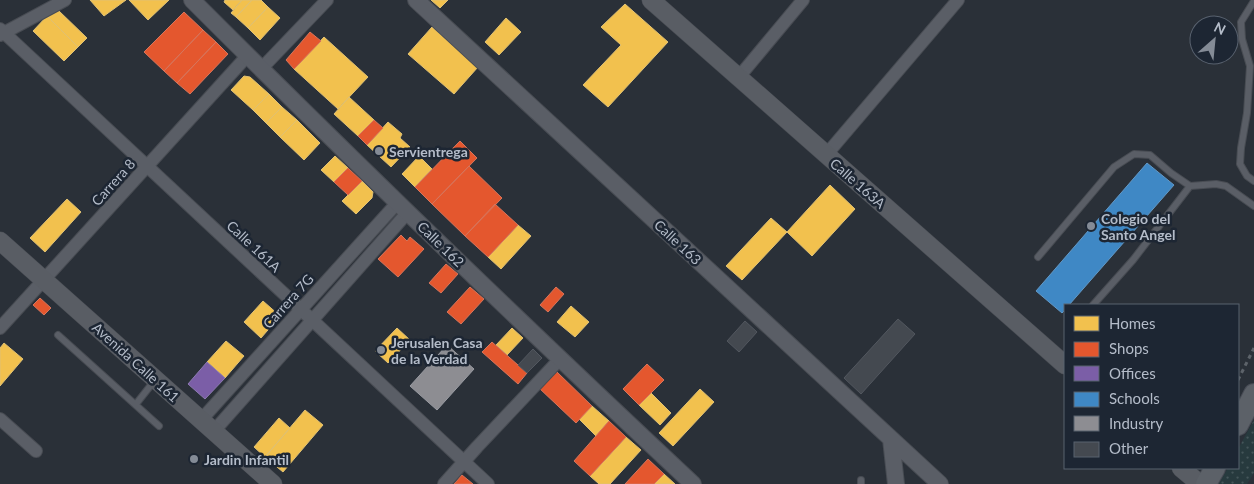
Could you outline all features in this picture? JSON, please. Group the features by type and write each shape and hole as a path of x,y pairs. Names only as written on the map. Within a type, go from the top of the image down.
{"main road":[{"name":"Calle 163A","path":"650,0 1064,365"},
{"name":"Avenida Calle 161","path":"0,241 273,484"},
{"path":"1239,423 1254,394"},
{"path":"1182,469 1200,484"},
{"path":"1206,484 1214,469"}],"street":[{"path":"1,32 65,0"},
{"name":"Calle 162","path":"192,0 560,359 693,484"},
{"path":"261,69 328,0"},
{"name":"Calle 163","path":"416,0 940,484"},
{"path":"738,78 803,0"},
{"path":"826,154 958,0"},
{"name":"Calle 161A","path":"1,32 488,484"},
{"name":"Carrera 8","path":"0,328 248,55"},
{"path":"208,426 312,320 403,207"},
{"name":"Carrera 7G","path":"208,426 301,310 403,207"},
{"path":"444,484 560,359"},
{"path":"0,419 36,451"},
{"path":"891,439 896,484"}],"lane":[{"path":"1254,1 1240,22 1242,39 1250,66 1247,113 1240,164 1247,176 1254,182"},
{"path":"1038,257 1114,166 1134,154 1150,155 1190,186 1216,184 1226,186 1254,206"},
{"path":"1094,304 1133,260 1190,186"},
{"path":"58,335 159,426"},
{"path":"136,404 156,380"}],"path":[{"path":"1239,378 1254,348"}],"green space":[{"path":"1254,420 1254,473 1247,484 1218,484 1227,469 1239,469 1239,447"}],"building: Homes":[{"path":"90,0 126,0 104,16"},
{"path":"129,0 169,0 148,20"},
{"path":"225,0 242,0 233,10 224,2"},
{"path":"242,0 252,0 236,17 231,13"},
{"path":"252,0 261,0 268,7 248,28 236,17"},
{"path":"431,0 448,0 440,8"},
{"path":"625,4 668,42 608,107 583,85 621,45 601,27"},
{"path":"268,7 280,18 260,40 248,28"},
{"path":"58,10 87,38 78,47 47,16"},
{"path":"47,16 78,47 64,61 33,31"},
{"path":"506,18 521,32 499,55 485,42"},
{"path":"432,27 478,67 454,94 408,54"},
{"path":"324,37 368,77 338,109 294,69"},
{"path":"244,76 250,77 269,94 253,110 231,90"},
{"path":"269,94 282,107 266,123 253,110"},
{"path":"349,97 374,120 358,136 334,114"},
{"path":"282,107 297,120 280,137 266,123"},
{"path":"297,120 320,143 304,160 280,137"},
{"path":"388,122 402,134 400,138 410,147 391,167 367,145"},
{"path":"335,156 348,168 334,182 321,170"},
{"path":"419,156 432,169 415,187 402,174"},
{"path":"362,181 373,192 372,198 356,214 342,201"},
{"path":"830,185 855,209 812,256 787,232"},
{"path":"67,199 81,212 45,252 30,238"},
{"path":"771,218 787,232 742,280 726,266"},
{"path":"518,225 531,236 501,269 488,257"},
{"path":"263,301 280,316 261,338 244,322"},
{"path":"571,306 589,322 575,337 557,322"},
{"path":"397,328 410,340 388,363 375,351"},
{"path":"512,328 523,338 507,355 496,345"},
{"path":"226,341 244,356 225,378 207,362"},
{"path":"4,343 23,359 0,386 0,348"},
{"path":"700,389 714,402 673,446 659,433"},
{"path":"651,393 671,413 660,425 639,405"},
{"path":"592,406 609,421 596,436 579,419"},
{"path":"305,410 323,425 283,472 265,457"},
{"path":"279,418 290,428 265,457 254,447"},
{"path":"626,437 641,450 610,484 599,484 590,476"},
{"path":"664,474 675,484 654,484"}],"building: Shops":[{"path":"184,12 203,30 164,71 144,52"},
{"path":"203,30 216,42 177,83 164,71"},
{"path":"310,32 321,41 294,69 286,60"},
{"path":"216,42 228,54 190,94 177,83"},
{"path":"374,120 383,128 367,145 358,136"},
{"path":"460,141 477,158 432,204 415,187"},
{"path":"469,166 502,198 465,236 432,204"},
{"path":"348,168 362,181 348,195 334,182"},
{"path":"495,204 518,225 488,257 465,236"},
{"path":"401,235 407,241 410,237 424,249 398,277 378,259"},
{"path":"446,264 458,274 441,293 429,283"},
{"path":"470,287 484,299 461,324 447,312"},
{"path":"556,287 564,294 548,312 540,305"},
{"path":"40,298 51,308 44,315 33,305"},
{"path":"492,342 527,373 518,384 482,352"},
{"path":"647,364 664,380 639,405 623,389"},
{"path":"556,371 592,406 576,423 539,388"},
{"path":"609,421 626,437 590,476 574,461"},
{"path":"648,459 664,474 654,484 625,484"},
{"path":"462,475 473,484 454,484"}],"building: Offices":[{"path":"207,362 225,378 205,399 188,384"}],"building: Schools":[{"path":"1147,163 1174,185 1070,304 1064,304 1064,311 1062,313 1036,291"}],"building: Industry":[{"path":"447,345 474,369 437,410 410,386"}],"building: Other":[{"path":"898,319 915,334 861,394 844,378"},
{"path":"745,321 757,332 739,352 727,341"},
{"path":"533,349 542,358 527,373 518,365"}],"place":[{"name":"Servientrega","path":"379,151"},
{"name":"Colegio del Santo Angel","path":"1091,226"},
{"name":"Jerusalen Casa de la Verdad","path":"381,350"},
{"name":"Jardin Infantil","path":"194,459"}]}
